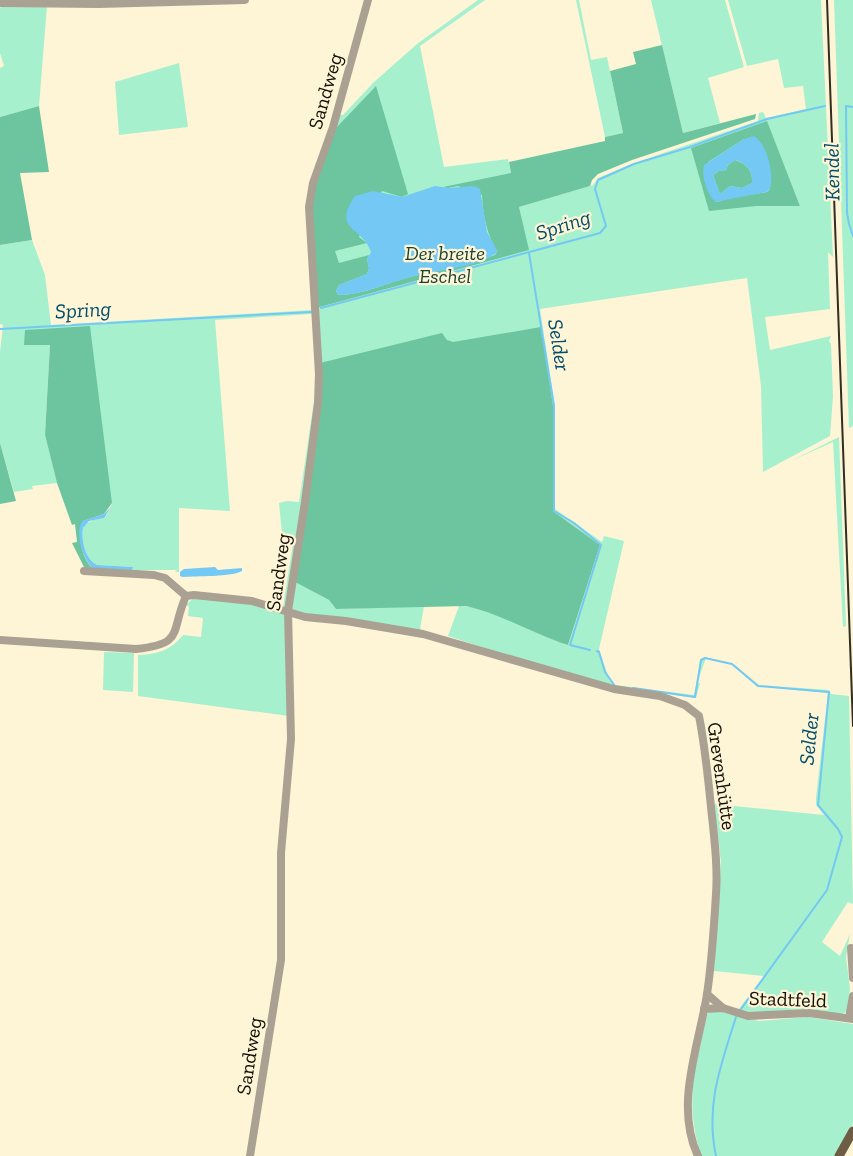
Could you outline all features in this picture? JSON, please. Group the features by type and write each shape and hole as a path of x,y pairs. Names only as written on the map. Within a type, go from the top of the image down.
{"main road":[{"path":"839,1156 853,1131"}],"street":[{"path":"0,3 99,4 245,0"},
{"name":"Sandweg","path":"250,1156 281,960 281,853 291,738 288,611 309,480 318,403 319,374 309,207 313,183 333,127 368,0"},
{"path":"84,571 154,575 165,578 186,596 252,601 288,611"},
{"path":"0,640 136,649 153,647 166,642 175,633 186,596"},
{"name":"Grevenhütte","path":"288,611 306,617 357,623 451,641 614,689 660,696 685,705 699,717 705,750 716,854 716,891 707,994 688,1087 690,1128 698,1156"},
{"path":"851,948 853,978"},
{"name":"Stadtfeld","path":"707,994 723,1008 748,1017 809,1013 851,1019"},
{"path":"851,1019 853,996"},
{"name":"Stadtfeld","path":"704,1009 723,1008"}],"green space":[{"name":"Der breite Eschel","path":"478,0 485,0 420,46 444,167 508,159 526,242 519,207 593,185 598,178 634,163 758,121 759,113 763,112 766,118 806,109 803,86 784,88 778,59 747,66 728,0 821,0 833,257 828,252 830,309 765,317 770,350 831,336 829,341 833,396 830,436 763,472 761,386 747,278 540,309 555,406 555,509 602,542 604,536 624,541 599,649 609,679 615,685 694,695 701,659 705,657 736,666 759,685 829,690 831,694 849,696 853,904 848,902 822,942 840,956 850,934 846,957 850,989 847,1012 841,1014 778,1011 749,1014 738,1010 764,976 714,971 721,862 714,804 824,815 816,805 816,798 828,693 757,686 732,665 706,658 697,683 700,683 696,698 616,687 530,663 448,636 459,606 473,607 500,615 568,645 600,545 553,511 553,406 455,344 320,363 314,209 375,87 334,130 338,115 343,115 373,83 417,44","holes":["767,121 800,206 756,206"]},
{"path":"576,0 579,0 591,60 607,57 623,133 605,137"},
{"path":"651,0 725,0 744,67 708,78 720,123 683,133"},
{"path":"834,0 853,0 853,426 849,428"},
{"path":"3,5 47,6 39,106 0,117 0,68 4,66 0,53 0,8"},
{"path":"662,45 683,133 756,114 755,119 632,160 598,174 590,186 519,207 529,250 316,308 311,207 314,190 334,130 376,86 408,194 402,197 382,191 359,237 367,243 335,251 339,263 369,255 367,274 339,285 336,291 338,295 366,291 495,255 497,252 486,225 482,195 458,186 443,187 511,173 509,162 605,141 605,137 623,133 610,71 636,64 633,52"},
{"path":"179,63 188,127 119,135 115,82"},
{"path":"39,106 49,172 20,173 32,240 0,245 0,117"},
{"path":"767,121 800,206 756,206 709,211 691,148","holes":["744,139 770,189 767,192 717,202 708,162"]},
{"path":"735,160 748,168 752,183 742,188 730,186 720,194 713,175 726,170 728,165"},
{"path":"32,240 45,275 51,325 313,310 312,314 215,320 230,511 179,508 179,572 175,572 177,570 132,570 133,567 97,565 89,558 83,543 83,528 91,521 106,515 112,503 50,345 45,435 57,483 32,486 33,489 14,492 0,443 0,352 3,325 0,324 0,245"},
{"path":"90,326 112,503 104,514 83,521 81,534 83,552 93,569 85,569 72,543 77,542 75,524 72,525 57,483 45,435 50,345 24,345 25,330"},
{"path":"541,327 553,406 553,511 600,545 568,645 492,614 466,606 336,609 329,600 295,582 320,363 442,333 447,340 453,342"},
{"path":"317,381 314,426 286,606 283,607 294,537 282,533 279,503 299,502"},
{"path":"839,437 846,626 843,627 833,442 791,461"},
{"path":"0,443 16,501 0,504"},
{"path":"295,582 329,600 336,609 424,606 420,630 303,614 290,608"},
{"path":"194,598 255,605 285,613 289,716 138,696 138,655 163,651 183,635 201,637 203,618 188,616 189,606 185,605"},
{"path":"104,652 134,653 133,692 103,690"},
{"path":"720,1011 759,1021 808,1017 853,1024 853,1124 835,1156 701,1156 693,1118 695,1069 707,1015 709,1012"}],"water":[{"path":"754,136 763,146 770,168 770,189 767,192 715,202 705,185 704,165 744,139","holes":["736,160 750,172 752,183 742,188 730,186 720,194 713,175 726,170 728,165"]},
{"path":"435,186 448,188 474,186 480,189 487,232 498,252 465,266 418,275 347,295 338,295 336,291 339,285 367,274 369,268 367,259 371,252 362,237 347,222 348,207 355,196 373,191 402,197"},
{"path":"111,507 104,518 89,521 83,528 85,549 89,558 97,565 133,567 132,570 93,569 83,552 79,533 82,521 104,514"},
{"path":"215,567 218,570 242,568 242,571 223,575 180,576 180,572 184,569"}],"waterway":[{"name":"Spring","path":"321,308 600,233 606,226 595,189 598,180 634,164 690,147 767,119 825,106"},
{"name":"Kendel","path":"853,107 846,106 847,213 853,236"},
{"name":"Selder","path":"529,253 554,406 554,511 574,523 601,545 570,645 590,650"},
{"name":"Spring","path":"0,329 311,312"},
{"name":"Selder","path":"597,651 605,672 615,686"},
{"name":"Selder","path":"633,688 695,697 701,660 705,658 732,664 758,686 829,692 818,805 842,837 827,890 741,1009"},
{"name":"Selder","path":"716,1156 712,1120 716,1085 736,1017"}],"railway":[{"path":"827,0 853,726"}]}
